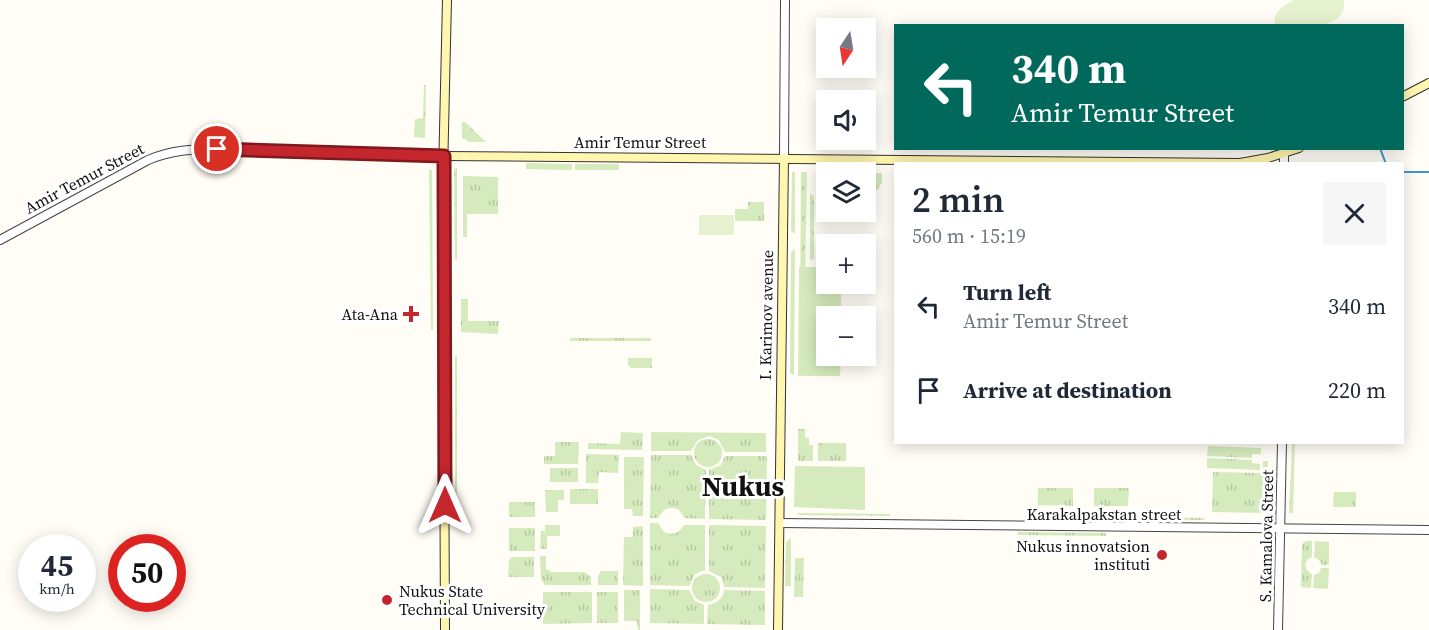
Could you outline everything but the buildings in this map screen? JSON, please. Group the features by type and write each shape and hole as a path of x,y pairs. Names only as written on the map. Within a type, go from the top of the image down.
{"main road":[{"path":"445,630 444,156 447,0"},
{"path":"1404,96 1429,83"},
{"name":"Amir Temur Street","path":"1251,162 1284,159 1296,150"},
{"name":"Amir Temur Street","path":"444,156 1149,162"},
{"name":"I. Karimov avenue","path":"778,630 784,158"}],"street":[{"name":"I. Karimov avenue","path":"784,158 785,0"},
{"name":"Amir Temur Street","path":"0,240 166,152 217,149 444,156"},
{"name":"S. Kamalova Street","path":"1278,630 1282,444"},
{"name":"Karakalpakstan street","path":"780,522 1115,528 1429,530"}],"green space":[{"path":"1294,0 1344,0 1343,11 1338,18 1324,24 1275,24 1277,13"},
{"path":"424,85 426,85 425,138 414,137 415,119 423,118"},
{"path":"462,122 465,122 486,142 468,142 462,139"},
{"path":"526,163 572,164 572,170 526,169"},
{"path":"575,164 619,164 619,170 575,170"},
{"path":"457,168 457,260 455,259 454,169"},
{"path":"429,170 432,170 433,330 431,330"},
{"path":"792,172 795,172 795,234 791,231"},
{"path":"807,172 804,334 800,334 801,174"},
{"path":"876,173 882,173 882,182 876,190"},
{"path":"463,176 498,177 498,214 467,214 467,237 463,237"},
{"path":"810,193 814,197 814,259 810,260"},
{"path":"748,202 764,202 764,221 735,221 735,209 748,209"},
{"path":"699,215 734,215 734,235 699,235"},
{"path":"795,249 794,375 790,373 791,252"},
{"path":"799,267 816,267 816,294 841,294 841,306 816,306 816,366 840,366 840,376 798,376"},
{"path":"461,299 468,299 468,321 499,321 498,334 461,332"},
{"path":"570,338 651,338 651,341 570,341"},
{"path":"455,356 457,356 457,497 455,496"},
{"path":"628,358 652,358 652,368 631,368 628,365"},
{"path":"798,429 805,429 805,437 809,438 809,445 813,445 813,461 798,461"},
{"path":"621,432 643,433 642,450 588,449 588,443 620,444"},
{"path":"651,432 766,433 766,452 725,452 719,440 709,436 698,440 691,451 651,451"},
{"path":"708,439 718,443 722,453 718,463 708,467 698,463 694,453 698,443"},
{"path":"555,442 579,442 578,464 544,464 544,456 555,456"},
{"path":"818,443 846,443 846,461 818,461"},
{"path":"1292,444 1295,444 1293,513 1289,513"},
{"path":"1208,446 1261,448 1261,454 1252,454 1252,458 1207,456"},
{"path":"586,454 619,455 618,473 599,472 598,483 586,483"},
{"path":"651,455 691,455 696,465 706,470 705,519 684,518 679,510 673,508 664,510 658,518 650,518"},
{"path":"725,456 767,456 766,520 709,519 709,470 721,465"},
{"path":"624,457 644,457 643,516 633,516 632,509 624,509"},
{"path":"1207,458 1252,460 1252,463 1260,464 1260,470 1207,468"},
{"path":"1263,461 1268,461 1266,513 1212,512 1213,472 1263,473"},
{"path":"795,466 865,467 865,510 794,507"},
{"path":"550,468 578,468 578,482 550,482"},
{"path":"1038,488 1073,488 1073,506 1038,505"},
{"path":"1094,488 1129,488 1128,506 1094,506"},
{"path":"570,489 598,489 598,504 570,504"},
{"path":"545,490 564,490 564,500 558,500 558,512 546,512"},
{"path":"1334,492 1356,492 1356,507 1333,507"},
{"path":"509,502 535,502 535,517 509,517"},
{"path":"796,513 890,514 890,516 800,515"},
{"path":"1094,516 1205,518 1204,520 1094,519"},
{"path":"650,523 658,523 664,532 670,534 678,532 684,525 705,525 705,570 695,574 689,586 650,585"},
{"path":"545,525 560,525 560,536 547,536 547,549 540,549 541,531 545,531"},
{"path":"709,525 766,526 765,588 724,587 721,577 709,571"},
{"path":"643,526 643,586 623,585 624,537 633,537 633,527"},
{"path":"509,528 535,528 535,551 509,551"},
{"path":"1018,532 1106,533 1106,536 1017,535"},
{"path":"791,539 791,586 785,586 786,543"},
{"path":"1312,541 1312,557 1307,560 1306,565 1307,570 1312,574 1311,588 1301,587 1302,544"},
{"path":"1315,541 1329,542 1329,565 1322,565 1314,557"},
{"path":"540,556 546,556 546,570 584,572 591,576 591,585 545,585 541,579"},
{"path":"512,557 534,557 534,577 508,577 509,560"},
{"path":"795,558 804,558 803,597 794,597"},
{"path":"1321,568 1329,568 1328,589 1313,588 1314,575 1319,573"},
{"path":"601,571 618,571 618,585 598,585 598,576"},
{"path":"706,574 716,578 720,588 716,598 706,602 696,598 692,588 696,578"},
{"path":"650,589 689,590 695,601 704,605 704,624 650,623"},
{"path":"624,590 640,590 640,630 638,630 637,621 624,621"},
{"path":"724,590 765,591 765,625 707,624 708,605 719,600"},
{"path":"543,592 592,592 592,623 543,624"},
{"path":"597,592 618,592 618,623 597,623"}],"waterway":[{"path":"1381,150 1385,162"},
{"path":"1404,172 1429,172"}],"place":[{"name":"Ata-Ana","path":"411,314"},
{"name":"Nukus innovatsion instituti","path":"1162,555"},
{"name":"Nukus State Technical University","path":"387,600"}],"district":[{"name":"Nukus","path":"743,486"}],"route":[{"path":"217,149 444,156 445,505"}]}
